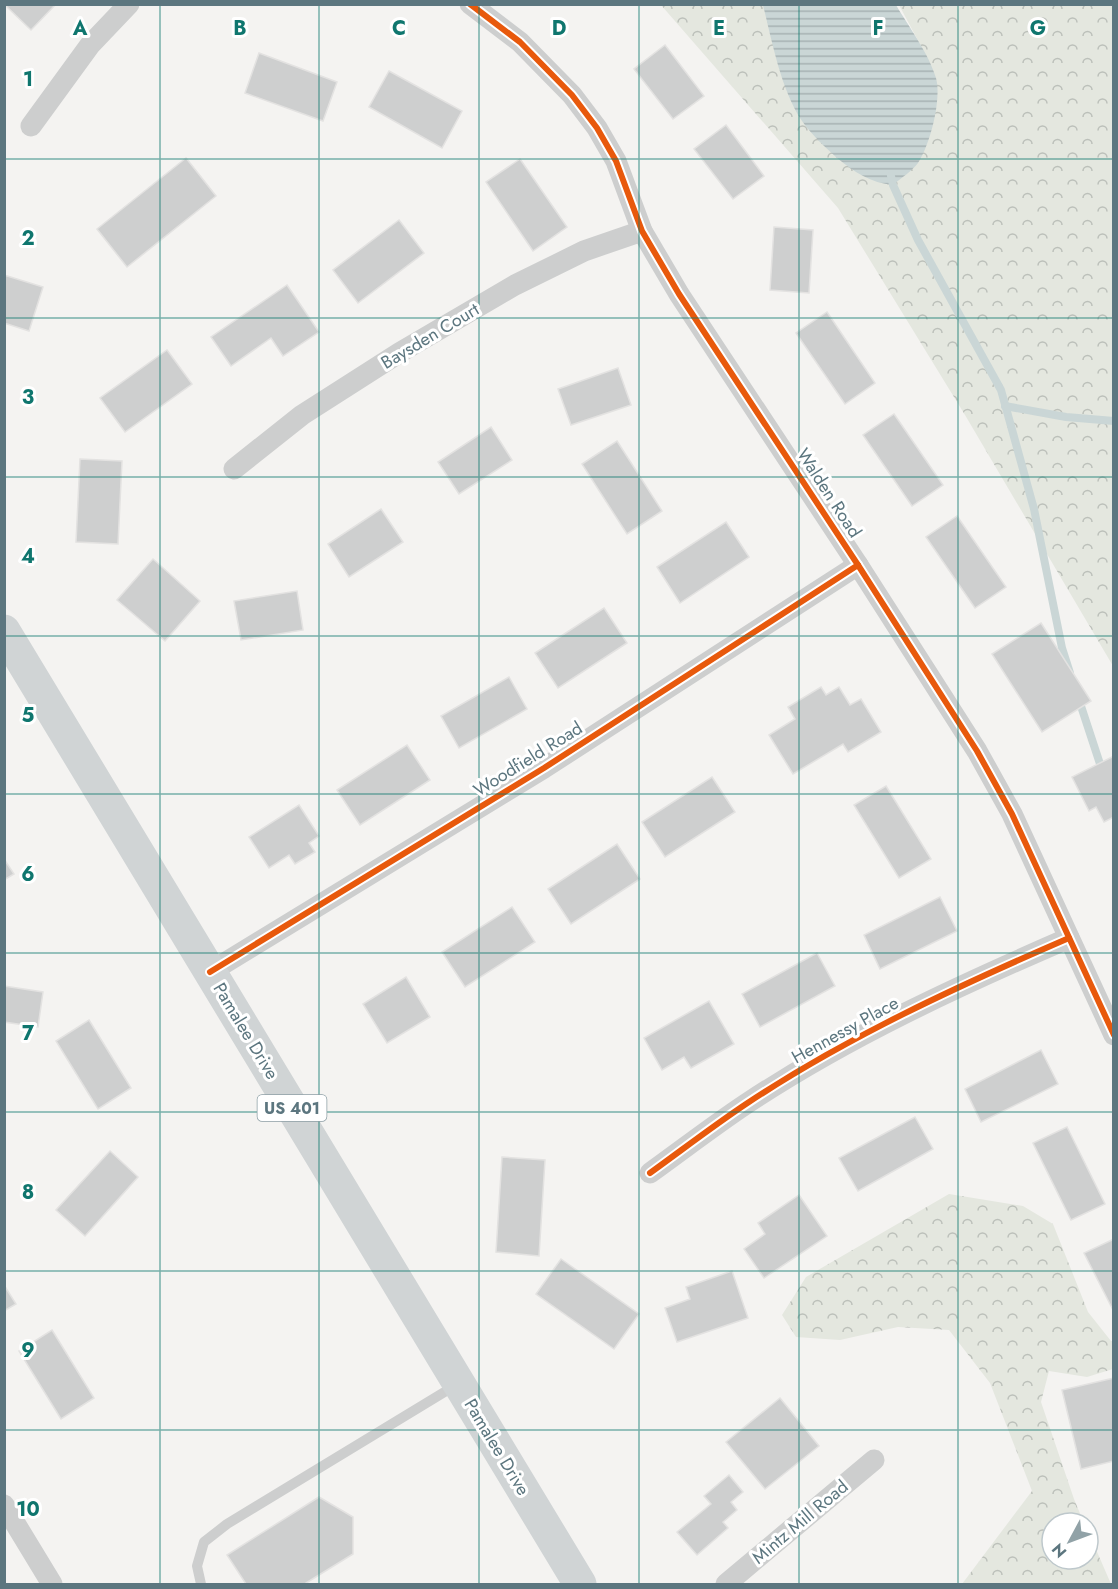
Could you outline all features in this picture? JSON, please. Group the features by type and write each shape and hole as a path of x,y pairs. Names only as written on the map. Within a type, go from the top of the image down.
{"main road":[{"name":"Pamalee Drive","path":"4,631 580,1584"}],"street":[{"path":"32,126 90,45 129,4"},
{"name":"Walden Road","path":"470,4 520,42 572,95 597,128 616,161 642,231 679,294 858,565 970,741 1002,796 1113,1035"},
{"name":"Baysden Court","path":"234,469 302,415 399,353 515,285 584,251 642,231"},
{"name":"Woodfield Road","path":"210,972 543,768 858,565"},
{"name":"Hennessy Place","path":"650,1173 747,1104 855,1039 952,989 1069,938"},
{"name":"Mintz Mill Road","path":"726,1584 874,1460"},
{"path":"4,1505 52,1584"}],"lane":[{"path":"201,1584 198,1566 204,1542 227,1524 459,1384"}],"green space":[{"path":"661,5 764,5 922,48 899,5 1113,5 1113,666 965,415 838,208"},
{"path":"949,1194 1023,1206 1053,1224 1088,1312 1113,1341 1113,1369 1087,1377 1049,1371 1041,1402 1079,1511 1040,1511 1040,1571 1100,1571 1100,1559 1111,1584 962,1584 1032,1491 990,1383 949,1330 898,1327 840,1340 796,1337 782,1315 806,1277"}],"shaded area":[{"path":"763,5 896,5 924,50 933,69 937,87 931,134 918,163 910,172 893,185 870,179 837,158 810,131 788,95"}],"building":[{"path":"4,4 56,4 31,30"},
{"path":"665,45 704,96 673,119 634,69"},
{"path":"259,53 337,82 323,121 245,93"},
{"path":"389,71 462,111 442,148 369,107"},
{"path":"726,125 764,176 733,199 694,149"},
{"path":"186,158 216,196 127,267 97,229"},
{"path":"520,159 567,227 533,251 486,182"},
{"path":"399,220 424,253 358,303 333,270"},
{"path":"774,227 813,230 809,293 770,290"},
{"path":"4,275 43,287 29,331 4,323"},
{"path":"287,285 319,332 283,356 271,338 231,366 211,337"},
{"path":"827,312 875,383 845,404 796,333"},
{"path":"167,350 192,384 125,432 100,398"},
{"path":"618,368 631,405 571,425 558,389"},
{"path":"894,414 943,485 912,506 863,435"},
{"path":"491,427 512,460 459,494 438,462"},
{"path":"617,441 662,511 627,534 582,464"},
{"path":"80,459 122,461 118,544 76,542"},
{"path":"381,509 403,542 349,577 328,544"},
{"path":"957,516 1006,587 975,608 926,537"},
{"path":"726,522 749,557 680,603 657,567"},
{"path":"153,559 200,601 165,641 117,600"},
{"path":"297,591 303,630 241,640 234,601"},
{"path":"604,608 627,643 558,688 535,653"},
{"path":"1041,623 1091,701 1042,732 992,654"},
{"path":"509,677 527,709 459,748 441,716"},
{"path":"821,687 826,695 839,687 850,705 861,699 881,732 848,752 843,744 793,774 769,735 795,719 788,707"},
{"path":"407,745 430,780 360,825 337,790"},
{"path":"1114,756 1114,817 1104,822 1096,807 1089,811 1072,777"},
{"path":"712,777 735,812 665,857 642,822"},
{"path":"886,786 931,859 899,878 854,805"},
{"path":"299,805 319,836 309,843 315,852 295,864 289,855 269,868 249,837"},
{"path":"617,844 640,879 571,924 548,889"},
{"path":"4,859 14,874 4,880"},
{"path":"940,897 957,931 880,969 864,935"},
{"path":"512,907 535,942 465,987 442,952"},
{"path":"817,953 835,986 760,1027 742,994"},
{"path":"406,977 430,1017 387,1043 363,1004"},
{"path":"4,986 43,992 38,1027 4,1022"},
{"path":"709,1001 734,1044 691,1068 684,1057 662,1070 644,1038"},
{"path":"89,1020 131,1088 98,1109 56,1041"},
{"path":"1041,1050 1058,1084 981,1122 965,1089"},
{"path":"915,1117 933,1149 858,1191 839,1158"},
{"path":"1067,1127 1105,1204 1071,1220 1033,1143"},
{"path":"110,1151 138,1177 85,1236 56,1210"},
{"path":"502,1157 545,1160 539,1256 496,1252"},
{"path":"799,1195 827,1236 764,1278 744,1249 765,1234 758,1223"},
{"path":"1114,1239 1114,1312 1084,1253"},
{"path":"561,1259 639,1314 614,1349 536,1294"},
{"path":"732,1271 748,1318 677,1342 665,1308 690,1299 686,1287"},
{"path":"4,1285 16,1304 4,1311"},
{"path":"52,1330 94,1398 61,1419 19,1351"},
{"path":"1114,1378 1114,1461 1081,1469 1062,1390"},
{"path":"780,1398 819,1446 765,1489 726,1442"},
{"path":"729,1475 743,1492 731,1502 737,1510 723,1522 728,1528 697,1555 677,1532 711,1504 704,1496"},
{"path":"319,1497 353,1517 353,1554 306,1584 246,1584 227,1555"}],"waterway":[{"path":"891,176 918,240 1001,390 1034,509 1062,648 1070,673"},
{"path":"1005,406 1066,417 1114,421"},
{"path":"1078,697 1103,773"}],"cycle path":[{"path":"470,4 520,42 572,95 597,128 616,161 642,231 679,294 858,565 977,751 1012,814 1114,1035"},
{"path":"210,972 544,768 858,565"},
{"path":"650,1173 746,1104 823,1057 945,994 1069,938"}]}
